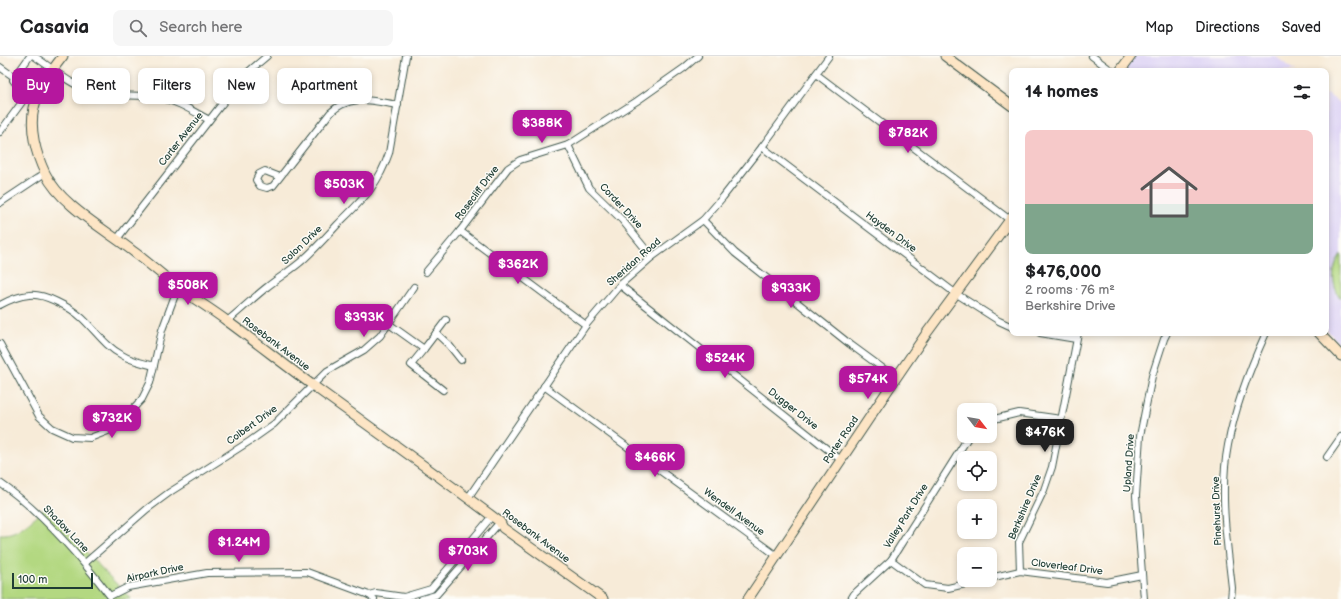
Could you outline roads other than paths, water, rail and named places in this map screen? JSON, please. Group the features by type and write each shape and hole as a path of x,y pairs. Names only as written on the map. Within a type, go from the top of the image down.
{"street":[{"path":"21,68 30,56"},
{"path":"34,56 52,68"},
{"name":"Rosebank Avenue","path":"54,68 63,56"},
{"name":"Carter Avenue","path":"117,239 248,72 267,56"},
{"name":"Solon Drive","path":"227,321 304,259 362,200 376,183 384,168 389,153 406,56"},
{"name":"Rosecliff Drive","path":"426,272 460,232 508,168 520,160 568,145 638,101 698,56"},
{"name":"Sheridan Road","path":"468,498 586,324 620,285 652,257 703,220 724,197 829,56"},
{"path":"945,56 1009,104"},
{"path":"1092,56 1108,68"},
{"path":"1122,68 1131,56"},
{"path":"0,67 12,76"},
{"path":"816,74 1009,218"},
{"path":"64,77 72,83 89,91 108,95 157,97 188,108 209,120"},
{"path":"280,177 337,106 354,100 398,105"},
{"path":"0,132 21,104"},
{"name":"Rosebank Avenue","path":"36,104 33,127 34,145 45,173 55,190 68,203 178,287 227,321 468,498 500,522 503,528 603,599"},
{"name":"Corder Drive","path":"568,145 590,188 622,220 652,257"},
{"name":"Hayden Drive","path":"762,147 956,293 999,321 1009,326"},
{"path":"0,203 45,173"},
{"path":"703,220 735,253 851,345 896,378"},
{"name":"Porter Road","path":"748,599 896,378 1009,222"},
{"path":"460,232 586,324"},
{"name":"Dugger Drive","path":"620,285 841,460"},
{"path":"0,344 40,416 52,428 72,437 90,438 108,431 126,416 142,399 150,383 162,330 178,287"},
{"name":"Colbert Drive","path":"85,563 160,499 274,424 327,371 364,350 380,336 414,287"},
{"path":"0,305 8,300 30,295 49,298 71,309 81,317 108,345 122,356 154,366"},
{"path":"443,390 411,365 446,320"},
{"path":"389,324 424,349"},
{"path":"436,333 449,345 461,360"},
{"name":"Berkshire Drive","path":"1020,571 1019,542 1048,480 1052,467 1077,336"},
{"name":"Upland Drive","path":"1144,599 1136,496 1140,436 1152,376 1166,336"},
{"name":"Pinehurst Drive","path":"1231,599 1232,588 1224,497 1228,446 1240,402 1265,336"},
{"path":"1322,336 1341,356"},
{"name":"Wendell Avenue","path":"544,386 777,556"},
{"path":"997,418 1019,413 1061,418"},
{"path":"1326,457 1341,437"},
{"name":"Valley Park Drive","path":"851,599 854,594 891,560 965,443"},
{"name":"Shadow Lane","path":"0,483 15,493 85,563 110,596"},
{"path":"437,597 431,588 492,516"},
{"path":"422,599 437,597 500,522"},
{"path":"891,560 925,585 948,588 957,586"},
{"name":"Cloverleaf Drive","path":"997,576 1020,571 1108,582 1142,575"},
{"name":"Airpark Drive","path":"110,596 128,587 207,572 307,572 371,597 376,593 404,597 431,588"}]}
